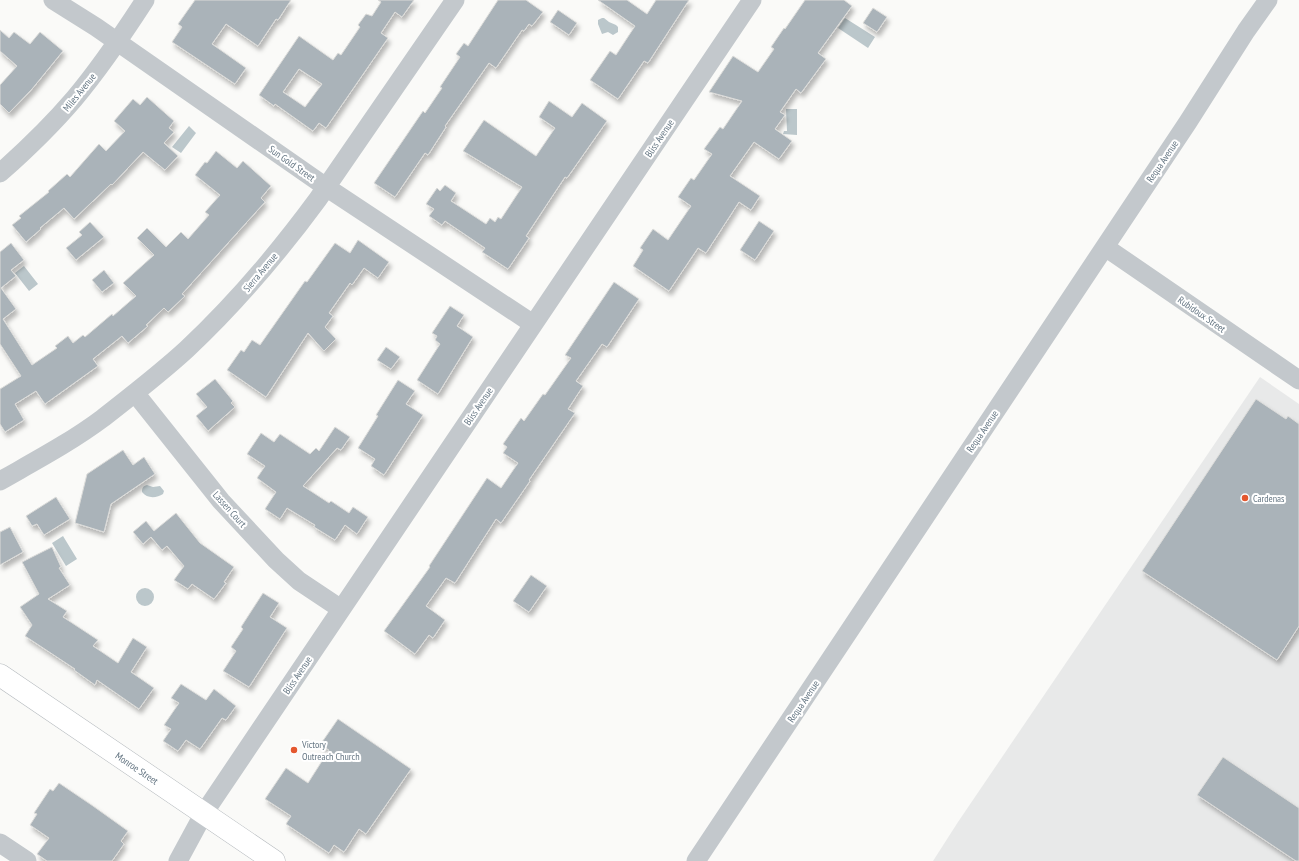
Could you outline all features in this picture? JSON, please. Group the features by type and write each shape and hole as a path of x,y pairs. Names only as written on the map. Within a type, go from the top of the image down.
{"main road":[{"name":"Monroe Street","path":"0,675 274,861"}],"street":[{"name":"Sun Gold Street","path":"53,0 118,42 326,187 533,324"},
{"name":"Miles Avenue","path":"0,173 45,130 74,99 118,42 145,0"},
{"name":"Sierra Avenue","path":"0,481 49,453 95,423 135,392 187,349 244,291 298,226 455,0"},
{"name":"Bliss Avenue","path":"178,861 204,813 752,0"},
{"name":"Requa Avenue","path":"696,861 1268,0"},
{"name":"Rubidoux Street","path":"1105,247 1299,380"},
{"name":"Lassen Court","path":"135,392 221,501 276,560 299,581 341,609"},
{"path":"0,842 27,861"}],"shaded area":[{"path":"602,18 616,25 618,27 618,32 613,35 608,32 602,34 598,20"},
{"path":"845,18 875,37 868,48 838,28"},
{"path":"786,109 797,109 797,135 783,134 784,131 787,131"},
{"path":"189,126 196,133 181,153 172,147"},
{"path":"24,266 38,284 29,291 15,273"},
{"path":"1260,377 1299,404 1299,861 933,861 958,822"},
{"path":"147,485 153,487 160,486 164,491 163,494 155,497 147,496 142,491"},
{"path":"63,536 77,559 66,566 52,543"},
{"path":"141,588 149,588 154,593 152,604 149,606 141,606 136,601 136,593"}],"building":[{"path":"195,0 291,0 258,46 226,24 212,44 246,68 235,84 172,42 182,27 178,24"},
{"path":"378,0 414,0 402,17 395,12 381,33 388,38 326,128 319,123 313,131 275,104 274,106 259,95 299,36 333,60 338,53 341,55 360,27 358,25 366,14 372,16 381,2","holes":["299,69 322,84 305,107 283,92"]},
{"path":"498,0 526,0 543,12 532,26 529,24 524,31 522,30 496,68 489,63 445,126 446,127 428,155 425,153 395,197 374,183 423,111 425,113 442,88 440,87 460,57 456,54 464,43 468,46"},
{"path":"598,0 627,0 647,14 656,0 689,0 648,63 644,61 618,99 590,80 610,51 616,55 635,26"},
{"path":"805,0 844,0 852,6 818,53 826,59 801,93 796,89 780,112 785,115 775,129 792,141 779,159 754,142 730,176 760,196 751,210 739,202 706,253 698,248 669,291 633,266 643,250 640,248 653,229 668,240 691,206 678,197 691,178 694,180 712,154 704,149 720,127 723,129 742,101 709,92 733,56 758,72 774,49 771,47"},
{"path":"873,8 887,17 877,32 863,23"},
{"path":"558,10 577,23 569,35 550,22"},
{"path":"0,30 9,38 14,32 30,44 40,32 63,51 32,89 9,113 0,104 0,85 17,66 0,51"},
{"path":"147,97 174,121 169,128 174,132 164,143 178,156 165,170 143,152 112,185 111,184 74,219 64,208 26,242 12,225 21,218 19,216 49,192 48,191 67,174 70,177 99,144 106,151 125,131 114,121 133,99 140,105"},
{"path":"549,101 572,117 582,103 607,121 567,178 565,177 526,236 529,238 508,269 482,252 485,248 445,221 442,225 429,216 434,209 426,204 437,188 440,191 445,185 456,193 451,201 486,224 490,218 495,222 498,217 501,219 522,187 463,151 484,120 536,156 555,128 539,117"},
{"path":"216,151 237,168 243,161 271,186 261,198 265,202 182,294 185,296 168,312 164,308 146,325 148,326 128,343 122,336 93,359 98,366 45,404 36,391 15,404 24,420 5,432 0,424 0,389 21,376 0,344 0,252 11,243 24,260 11,270 16,276 1,288 16,309 3,319 32,365 57,348 55,346 68,336 73,343 83,335 85,337 136,296 123,283 154,255 137,238 147,228 166,247 181,232 188,239 209,215 205,212 220,195 195,175"},
{"path":"759,221 774,231 755,260 740,250"},
{"path":"90,222 104,237 76,260 66,248 82,235 79,232"},
{"path":"358,240 389,262 378,278 364,268 352,285 350,283 329,313 333,316 325,327 336,339 324,351 308,333 266,397 227,370 241,350 244,352 252,340 260,345 305,281 307,282 335,243 350,253"},
{"path":"104,270 114,283 102,292 92,280"},
{"path":"614,282 639,299 607,347 602,344 576,381 583,386 568,409 575,413 501,523 496,519 455,583 446,578 426,606 445,620 433,638 429,635 415,654 384,631 430,567 429,566 487,478 501,488 518,463 503,453 507,447 503,444 521,418 524,421 543,394 545,395 571,358 565,355"},
{"path":"450,306 464,315 457,326 473,337 438,394 417,380 440,344 435,340 437,336 432,333"},
{"path":"386,347 400,357 391,369 377,360"},
{"path":"215,379 233,401 231,403 235,407 208,431 196,416 207,407 196,394"},
{"path":"398,380 415,391 406,404 423,415 384,475 371,466 375,459 358,448 378,416 376,415"},
{"name":"Cardenas","path":"1256,399 1286,419 1288,416 1299,424 1299,626 1277,660 1142,571"},
{"path":"335,427 350,437 341,450 337,448 303,486 329,503 331,501 349,513 353,507 368,517 357,534 345,525 335,540 314,527 315,525 287,508 280,519 265,509 276,492 257,478 265,466 247,454 261,433 274,442 280,434 310,454 316,448 319,451"},
{"path":"123,450 133,465 144,457 155,474 111,504 104,532 75,523 87,474"},
{"path":"56,497 70,519 44,535 37,524 32,526 26,516"},
{"path":"176,513 200,543 234,567 224,582 226,583 214,599 192,584 188,589 174,580 184,566 167,546 162,550 151,537 143,544 133,532 146,521 154,531"},
{"path":"10,527 23,552 0,565 0,532"},
{"path":"52,547 61,567 59,568 70,585 48,599 67,611 63,617 98,640 93,646 118,663 133,638 147,647 131,672 154,688 139,709 97,680 95,685 74,670 75,669 25,636 32,625 20,607 39,594 22,562"},
{"path":"531,575 547,586 529,612 513,601"},
{"path":"263,593 279,603 270,617 287,628 249,687 223,671 236,651 231,647 243,629 241,627"},
{"path":"181,684 206,700 214,689 236,706 226,720 222,718 200,749 186,740 178,751 163,741 171,729 164,725 179,703 171,698"},
{"path":"338,719 411,769 366,834 359,829 344,852 334,845 329,853 286,824 291,816 265,799 286,768 308,783 329,750 320,745"},
{"path":"1223,757 1299,808 1299,861 1296,861 1197,795"},
{"path":"59,783 128,831 121,841 124,844 112,861 47,861 37,854 49,838 30,825 37,814 34,813 50,789 53,791"}],"place":[{"name":"Cardenas","path":"1245,498"},
{"name":"Victory Outreach Church","path":"294,750"}]}
